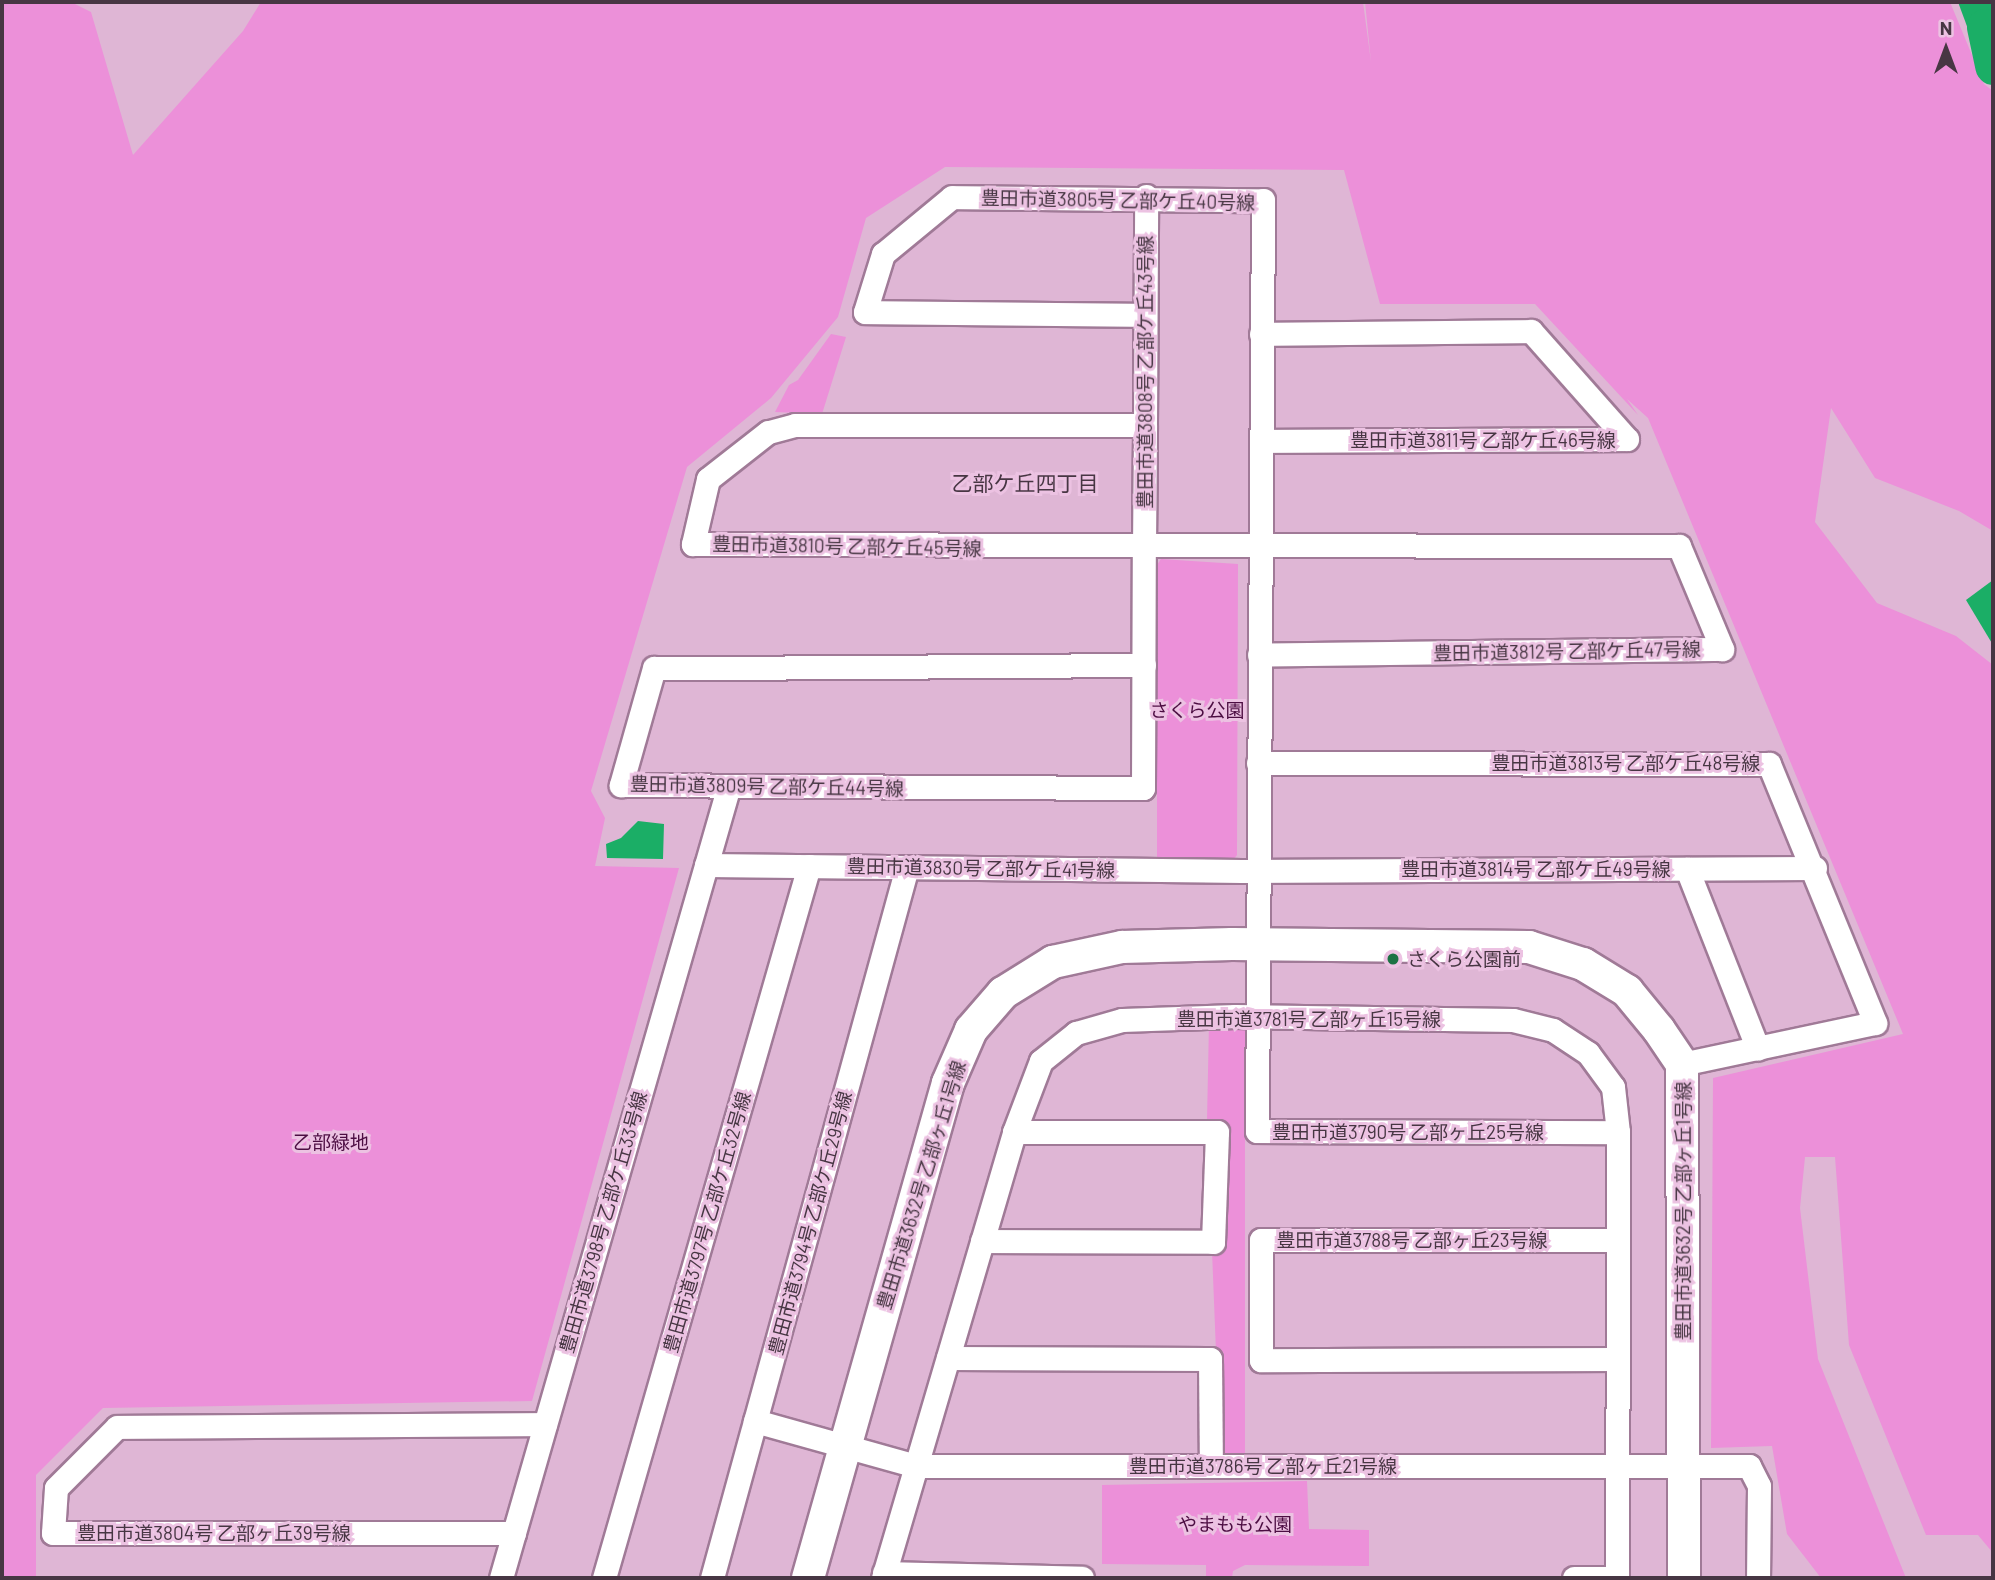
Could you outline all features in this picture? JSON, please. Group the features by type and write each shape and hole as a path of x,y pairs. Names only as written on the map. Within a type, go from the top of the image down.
{"street":[{"name":"豊田市道3805号 乙部ケ丘40号線","path":"1145,315 865,312 883,254 952,197 1263,200 1257,871 1244,945"},
{"name":"豊田市道3808号 乙部ケ丘43号線","path":"1143,788 1146,197"},
{"name":"豊田市道3811号 乙部ケ丘46号線","path":"1261,334 1531,331 1627,439 1261,441"},
{"name":"豊田市道3810号 乙部ケ丘45号線","path":"1144,547 692,544 708,479 768,432 795,425 1145,425"},
{"name":"豊田市道3812号 乙部ケ丘47号線","path":"1259,547 1679,546 1722,649 1259,655"},
{"path":"1144,547 1259,547"},
{"name":"豊田市道3809号 乙部ケ丘44号線","path":"1143,788 728,789 621,785 654,668 1144,666"},
{"name":"豊田市道3813号 乙部ケ丘48号線","path":"1258,763 1769,764 1815,868 1875,1023 1682,1064"},
{"name":"豊田市道3798号 乙部ケ丘33号線","path":"501,1578 728,789"},
{"name":"豊田市道3830号 乙部ケ丘41号線","path":"706,865 1257,871"},
{"name":"豊田市道3797号 乙部ケ丘32号線","path":"604,1578 809,866"},
{"name":"豊田市道3794号 乙部ケ丘29号線","path":"712,1578 908,867"},
{"name":"豊田市道3814号 乙部ケ丘49号線","path":"1257,871 1815,868"},
{"path":"1687,869 1758,1049"},
{"name":"豊田市道3790号 乙部ヶ丘25号線","path":"1244,945 1256,1017 1257,1131 1618,1132"},
{"name":"豊田市道3632号 乙部ヶ丘1号線","path":"808,1578 948,1083 971,1030 1003,993 1053,962 1122,947 1244,945 1529,947 1557,953 1627,991 1682,1064 1684,1578"},
{"name":"豊田市道3781号 乙部ヶ丘15号線","path":"884,1576 1014,1132 1041,1061 1076,1033 1122,1020 1256,1017 1513,1020 1553,1030 1588,1053 1613,1087 1618,1132 1617,1578"},
{"path":"982,1241 1213,1242 1217,1132 1014,1132"},
{"name":"豊田市道3788号 乙部ヶ丘23号線","path":"1618,1240 1261,1240 1261,1360 1618,1359"},
{"path":"948,1358 1210,1359 1212,1466"},
{"name":"豊田市道3786号 乙部ヶ丘21号線","path":"755,1422 916,1466 1749,1466 1759,1486 1758,1578"},
{"name":"豊田市道3804号 乙部ヶ丘39号線","path":"514,1533 53,1533 56,1488 117,1427 545,1424"},
{"path":"884,1576 1082,1578"},
{"path":"1574,1578 1617,1578"}],"green space":[{"name":"乙部緑地","path":"2,2 71,2 91,12 133,155 243,31 261,2 1363,2 1371,62 1365,2 1950,2 1984,84 1993,91 1993,531 1959,511 1875,478 1831,408 1815,522 1877,603 1956,636 1993,665 1993,1553 1978,1535 1926,1535 1849,1345 1835,1157 1805,1157 1800,1208 1818,1359 1906,1578 1821,1578 1787,1534 1772,1446 1711,1448 1713,1078 1903,1034 1648,418 1627,399 1638,415 1535,304 1380,304 1344,170 945,167 866,218 838,317 771,398 687,467 591,791 605,818 595,866 679,868 532,1401 103,1408 36,1475 36,1578 2,1578"},
{"path":"831,334 846,337 822,414 775,412 789,385 798,380"},
{"name":"さくら公園","path":"1161,559 1238,564 1237,855 1233,860 1157,862 1157,565"},
{"path":"1209,1023 1245,1028 1245,1454 1220,1453 1212,1251 1222,1251 1222,1122 1207,1120"},
{"name":"やまもも公園","path":"1307,1481 1309,1529 1369,1530 1369,1566 1245,1565 1233,1571 1232,1578 1206,1578 1206,1565 1102,1564 1102,1485"}],"shaded area":[{"path":"1958,2 1993,2 1993,25 1968,29"},
{"path":"1993,580 1993,645 1966,600"},
{"path":"638,821 664,824 663,859 607,858 606,844 621,838"}],"waterway":[{"path":"1985,27 1993,66"}],"place":[{"name":"さくら公園前","path":"1393,959"}],"district":[{"name":"乙部ケ丘四丁目","path":"1025,483"}]}
